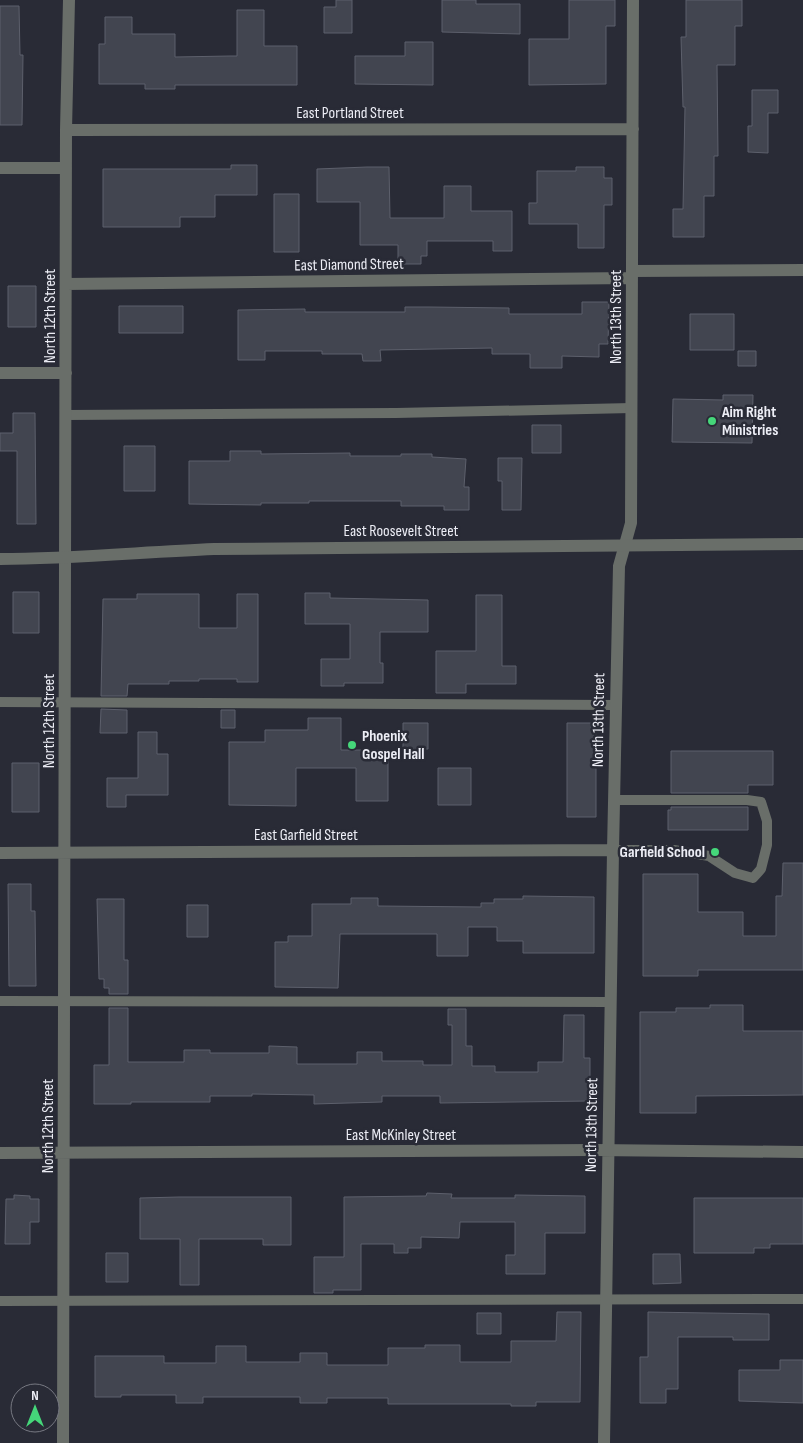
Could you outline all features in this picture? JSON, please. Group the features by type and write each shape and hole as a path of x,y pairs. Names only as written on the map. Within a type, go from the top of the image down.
{"street":[{"name":"North 12th Street","path":"63,1443 66,130 69,0"},
{"name":"North 13th Street","path":"604,1443 610,1002 619,566 631,524 633,0"},
{"name":"East Portland Street","path":"66,130 633,129"},
{"path":"0,168 66,168"},
{"name":"East Diamond Street","path":"66,284 803,270"},
{"path":"0,373 66,373"},
{"name":"East Roosevelt Street","path":"0,559 214,549 803,544"},
{"name":"East Garfield Street","path":"0,852 613,850"},
{"name":"East McKinley Street","path":"0,1152 608,1150 803,1152"}],"lane":[{"path":"66,415 396,413 632,408"},
{"path":"0,702 616,705"},
{"path":"613,850 674,850 709,856 735,873 753,878 761,868 767,844 767,821 761,802 747,800 614,800"},
{"path":"0,1001 610,1002"},
{"path":"0,1301 803,1299"}],"building":[{"path":"336,0 352,0 352,33 324,33 324,7 336,7"},
{"path":"442,0 476,0 476,4 520,4 520,34 442,32"},
{"path":"569,0 615,0 615,26 606,26 606,84 529,85 529,39 569,39"},
{"path":"686,0 742,0 742,26 735,26 735,65 717,65 718,156 714,156 714,196 704,196 704,237 673,237 673,209 683,209 685,107 683,107 681,37 686,37"},
{"path":"0,6 19,6 20,55 23,55 22,125 0,125"},
{"path":"237,10 264,10 264,46 297,46 297,85 175,85 175,89 145,89 145,84 99,84 99,44 105,44 105,17 132,17 132,34 175,34 175,57 237,56"},
{"path":"405,42 433,42 433,85 355,84 355,56 405,56"},
{"path":"752,90 778,90 778,113 768,113 768,153 748,152 748,126 752,126"},
{"path":"231,165 257,165 257,195 215,195 215,217 180,217 180,227 103,227 103,169 231,169"},
{"path":"389,167 390,218 444,218 444,186 471,186 471,211 512,211 512,251 493,251 493,241 427,241 427,256 421,256 421,264 398,264 398,245 360,245 360,202 317,202 317,169"},
{"path":"576,167 604,167 604,178 612,178 612,205 604,205 604,248 578,248 578,224 529,224 529,203 537,203 537,171 576,171"},
{"path":"274,194 299,194 299,252 274,252"},
{"path":"8,286 36,286 36,327 8,327"},
{"path":"582,302 609,302 608,344 599,344 599,357 562,356 562,368 530,368 530,354 492,354 492,348 380,350 381,361 363,361 362,354 322,354 322,351 265,351 265,360 238,360 238,310 305,309 305,312 405,312 405,307 429,307 509,308 509,314 582,314"},
{"path":"119,306 183,306 183,333 119,333"},
{"path":"690,314 734,314 734,350 690,350"},
{"path":"738,351 756,351 756,366 738,366"},
{"name":"Aim Right Ministries","path":"723,395 753,395 752,443 672,442 673,399 723,400"},
{"path":"13,413 35,413 36,524 17,524 17,451 0,451 0,433 13,433"},
{"path":"532,425 561,425 561,453 532,453"},
{"path":"124,446 155,446 155,491 124,491"},
{"path":"230,451 261,451 261,454 350,453 350,456 432,454 432,457 466,459 464,487 469,487 469,510 444,510 444,506 401,506 401,501 309,501 309,503 261,503 261,505 189,504 189,461 230,461"},
{"path":"498,458 522,458 521,510 502,510 502,481 498,481"},
{"path":"13,592 39,592 39,633 13,633"},
{"path":"305,593 330,593 330,598 428,600 428,632 380,632 380,663 383,663 383,683 344,683 344,686 321,686 321,659 350,659 350,624 305,624"},
{"path":"137,594 199,594 199,628 237,628 237,594 258,594 258,682 237,682 237,679 199,679 199,681 169,681 169,684 128,684 127,696 101,696 103,599 137,599"},
{"path":"476,595 502,595 502,666 516,666 516,684 466,684 466,693 436,693 436,651 476,651"},
{"path":"101,709 127,710 127,733 100,733"},
{"path":"221,710 235,710 235,728 221,728"},
{"path":"308,718 341,718 341,750 388,750 388,801 356,801 356,768 296,768 296,806 229,805 229,742 265,742 265,730 308,730"},
{"path":"403,723 428,723 428,749 403,749"},
{"path":"567,723 596,723 596,817 567,817"},
{"path":"138,732 157,732 157,754 168,754 168,795 126,795 126,807 107,807 107,778 138,778"},
{"path":"671,751 773,751 773,785 748,785 748,793 671,793"},
{"path":"12,763 39,763 39,812 12,812"},
{"path":"438,768 471,768 471,805 438,805"},
{"path":"671,807 748,807 748,830 668,830 668,810 671,810"},
{"path":"783,863 803,863 803,970 698,970 698,976 643,976 643,874 698,874 698,912 743,912 743,936 776,936 776,896 782,896"},
{"path":"8,884 31,884 31,911 35,911 36,986 9,986"},
{"path":"523,896 594,897 594,953 523,953 523,941 497,941 497,927 468,927 468,956 437,956 437,934 340,934 338,988 275,987 275,942 288,942 288,936 312,936 312,904 351,904 351,898 378,898 378,906 481,907 481,903 494,903 494,899 523,899"},
{"path":"97,899 124,899 124,960 128,960 128,994 109,994 109,988 104,988 104,979 99,979"},
{"path":"187,905 208,905 208,937 187,937"},
{"path":"710,1005 743,1005 743,1031 803,1031 803,1095 696,1096 696,1113 640,1113 640,1012 676,1012 676,1008 710,1008"},
{"path":"109,1008 128,1008 128,1062 184,1062 184,1050 210,1050 210,1053 269,1053 269,1046 297,1047 297,1064 357,1064 357,1052 382,1052 382,1061 423,1061 423,1065 452,1065 452,1025 448,1025 448,1009 466,1009 466,1046 472,1046 472,1066 495,1066 495,1072 538,1072 538,1062 563,1062 564,1015 584,1015 584,1058 590,1058 590,1101 440,1103 440,1096 382,1096 382,1102 314,1104 314,1095 252,1094 252,1096 210,1096 210,1102 94,1104 94,1065 109,1065"},
{"path":"427,1193 452,1194 451,1198 515,1198 515,1195 585,1196 585,1233 545,1233 545,1274 506,1274 506,1255 515,1255 515,1222 460,1222 459,1238 421,1237 421,1248 408,1248 408,1253 394,1253 394,1244 361,1244 361,1290 333,1290 333,1293 314,1293 314,1257 344,1257 344,1197 426,1196"},
{"path":"14,1195 30,1196 30,1199 39,1199 39,1222 30,1222 30,1244 5,1244 6,1199 14,1199"},
{"path":"291,1197 291,1245 263,1245 263,1239 199,1239 199,1285 180,1285 180,1239 140,1239 140,1198"},
{"path":"694,1198 803,1198 803,1244 770,1244 770,1248 754,1248 754,1253 694,1253"},
{"path":"106,1253 128,1253 128,1282 106,1282"},
{"path":"653,1254 680,1254 681,1283 653,1284"},
{"path":"557,1312 581,1312 580,1402 536,1402 536,1406 511,1406 511,1404 388,1404 388,1398 327,1398 327,1403 300,1403 300,1397 203,1397 203,1403 176,1403 176,1395 95,1397 95,1356 164,1356 164,1363 216,1363 216,1346 246,1346 246,1362 300,1362 300,1353 327,1353 327,1365 388,1365 388,1348 425,1348 425,1345 460,1345 460,1362 511,1362 511,1341 556,1341"},
{"path":"648,1312 769,1314 769,1340 733,1340 733,1337 678,1337 678,1389 666,1389 666,1403 640,1403 640,1357 648,1357"},
{"path":"477,1313 501,1313 501,1334 477,1334"},
{"path":"780,1360 803,1360 803,1403 739,1401 739,1370 780,1370"}],"place":[{"name":"Aim Right Ministries","path":"712,421"},
{"name":"Phoenix Gospel Hall","path":"352,745"},
{"name":"Garfield School","path":"715,852"}]}
